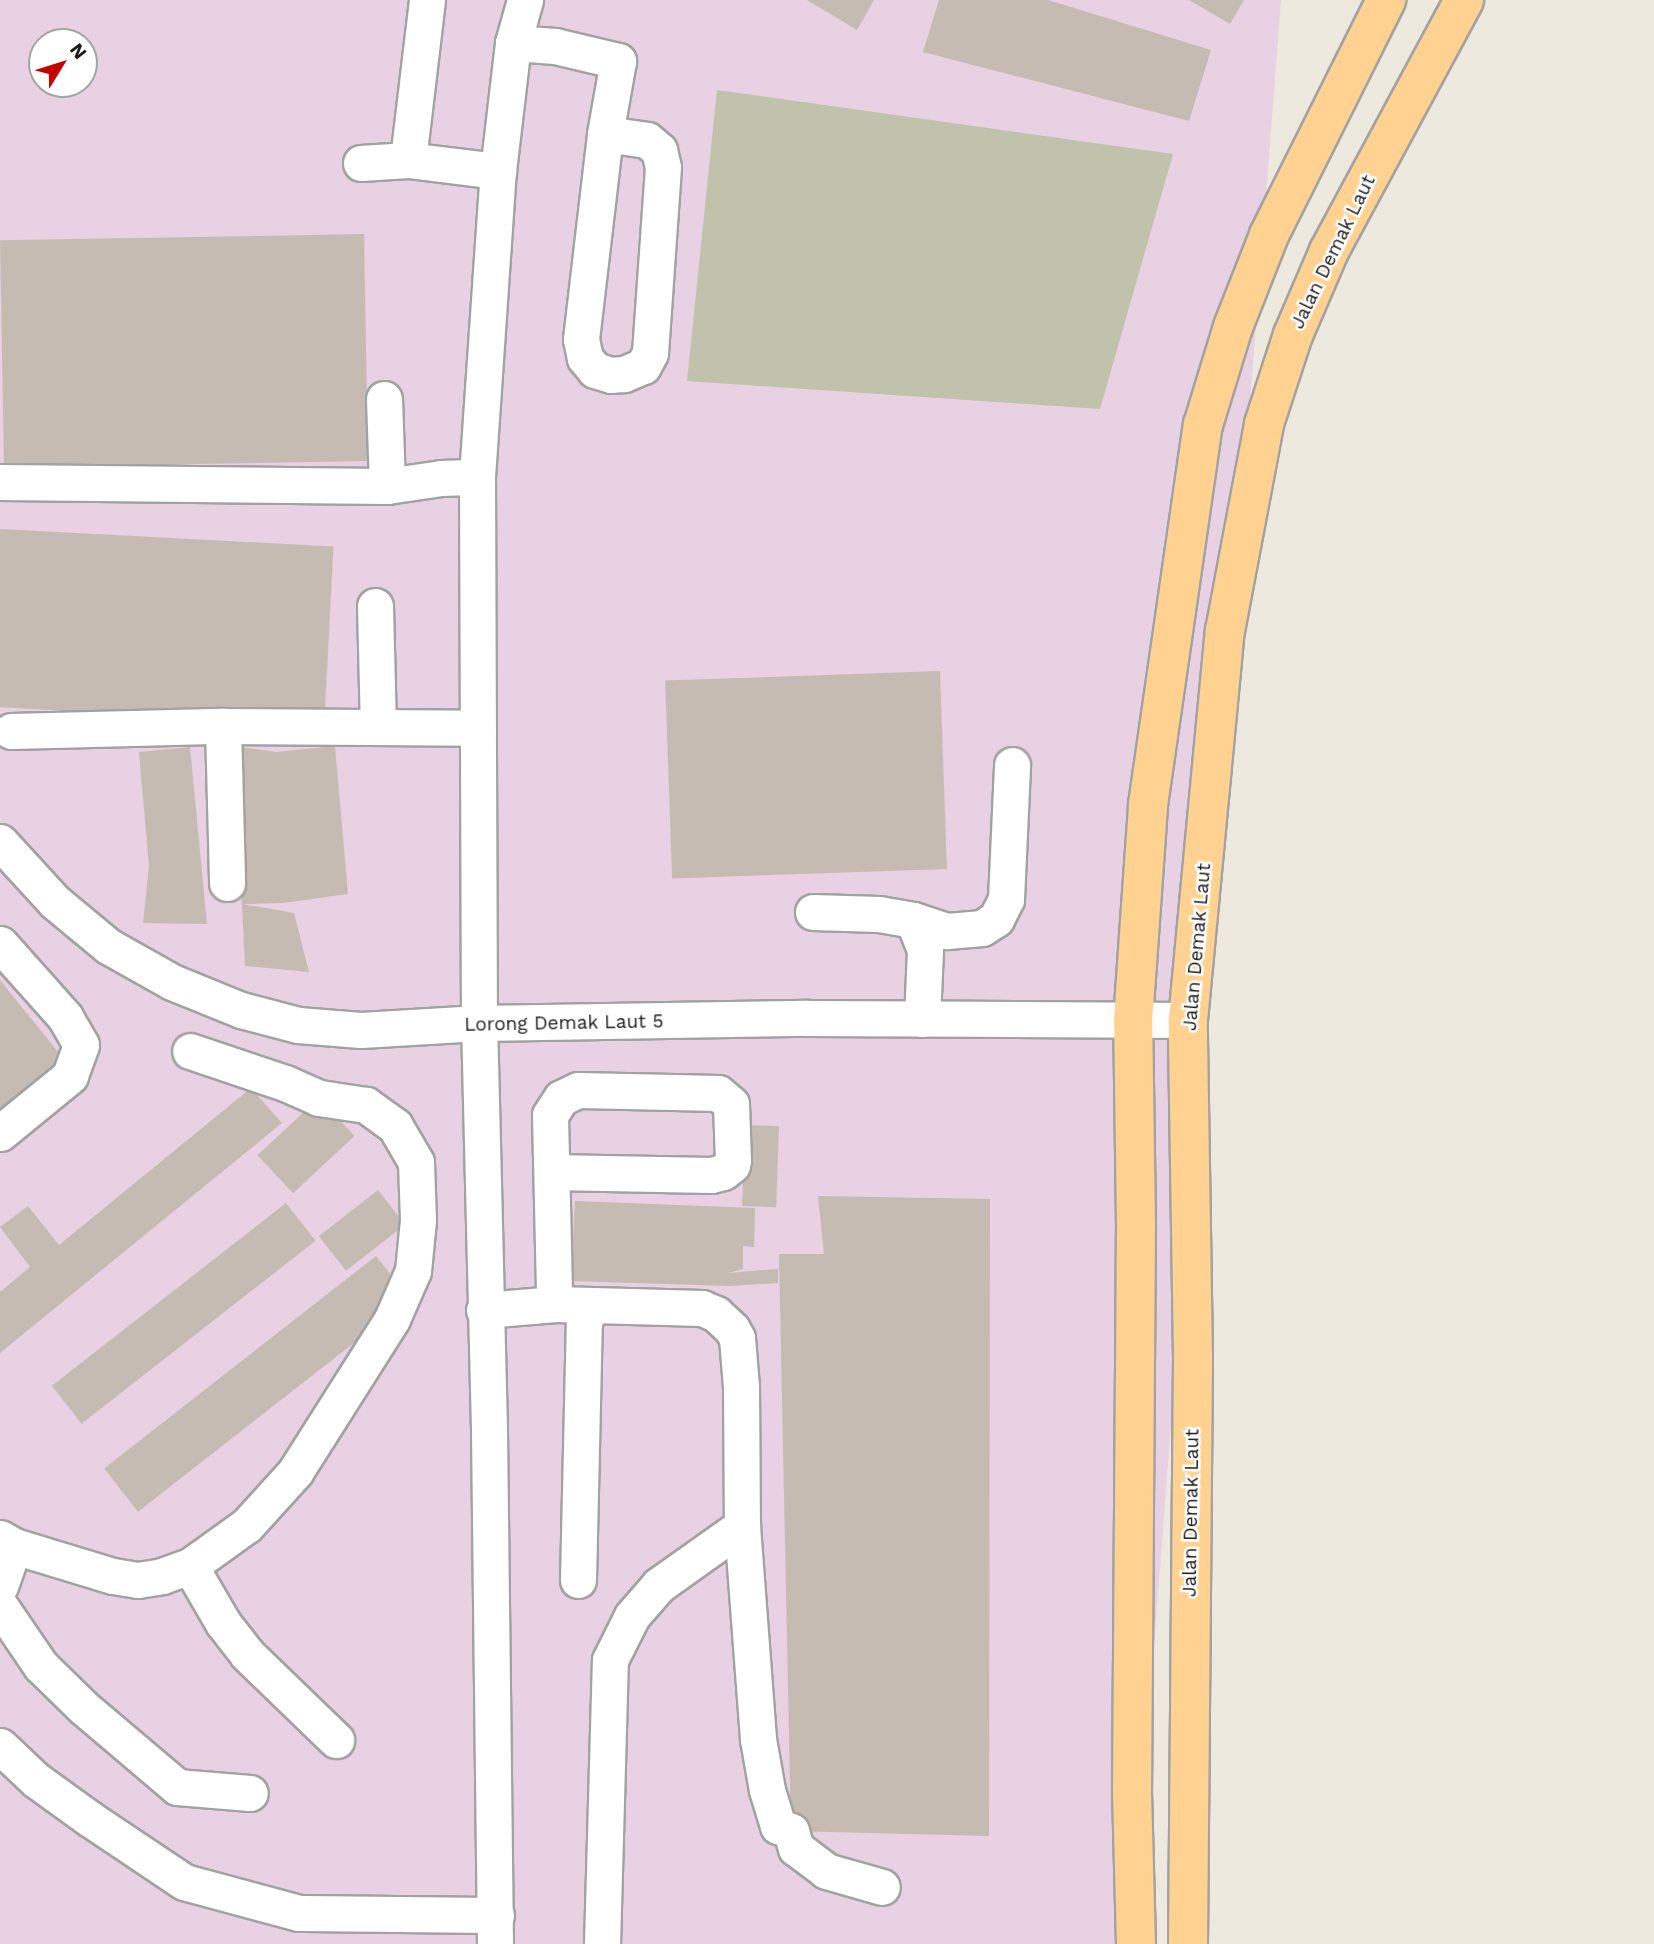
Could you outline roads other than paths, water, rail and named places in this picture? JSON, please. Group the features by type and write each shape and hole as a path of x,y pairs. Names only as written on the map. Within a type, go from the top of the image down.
{"main road":[{"path":"1136,1944 1132,1795 1136,1239 1133,1021 1147,805 1203,425 1233,327 1269,235 1386,0"},
{"name":"Jalan Demak Laut","path":"1188,1944 1193,1356 1188,1020 1226,631 1264,424 1293,335 1329,251 1464,0"}],"street":[{"path":"408,160 427,0"},
{"path":"0,1746 36,1780 184,1882 299,1913 496,1929 489,1443 479,1023 477,477 498,171 513,43 524,0"},
{"path":"513,43 555,46 618,61 605,134 582,339 585,358 596,370 611,375 624,374 643,366 650,353 663,167 659,150 647,140 605,134"},
{"path":"361,163 408,160 498,171"},
{"path":"384,399 387,486"},
{"path":"0,482 387,486 441,478 477,477"},
{"path":"376,606 378,727"},
{"path":"11,731 223,726 478,728"},
{"path":"223,726 227,883"},
{"path":"813,912 879,914 913,920 947,931 982,928 996,919 1006,899 1012,765"},
{"name":"Lorong Demak Laut 5","path":"0,842 55,902 108,946 172,982 241,1010 324,1029 361,1031 479,1023 922,1019 1188,1020"},
{"path":"913,920 925,950 922,1019"},
{"path":"0,944 65,1017 81,1045 70,1076 0,1133"},
{"path":"0,1586 7,1542 113,1576 138,1580 162,1576 190,1566 247,1525 295,1472 392,1319 413,1271 418,1220 416,1162 409,1146 384,1116 366,1105 319,1098 285,1083 190,1051"},
{"path":"552,1172 711,1175 723,1172 732,1165 731,1104 718,1094 578,1090 568,1093 555,1105 550,1115 552,1172 573,1306 584,1322 578,1580"},
{"path":"484,1310 573,1306 702,1308 716,1314 732,1329 737,1338 741,1387 741,1526 758,1739 767,1790 779,1826 791,1831 796,1848 826,1871 882,1887"},
{"path":"602,1944 610,1660 632,1616 659,1585 741,1526"},
{"path":"190,1566 223,1623 247,1654 336,1740"},
{"path":"0,1606 41,1666 84,1708 177,1787 250,1793"}]}
